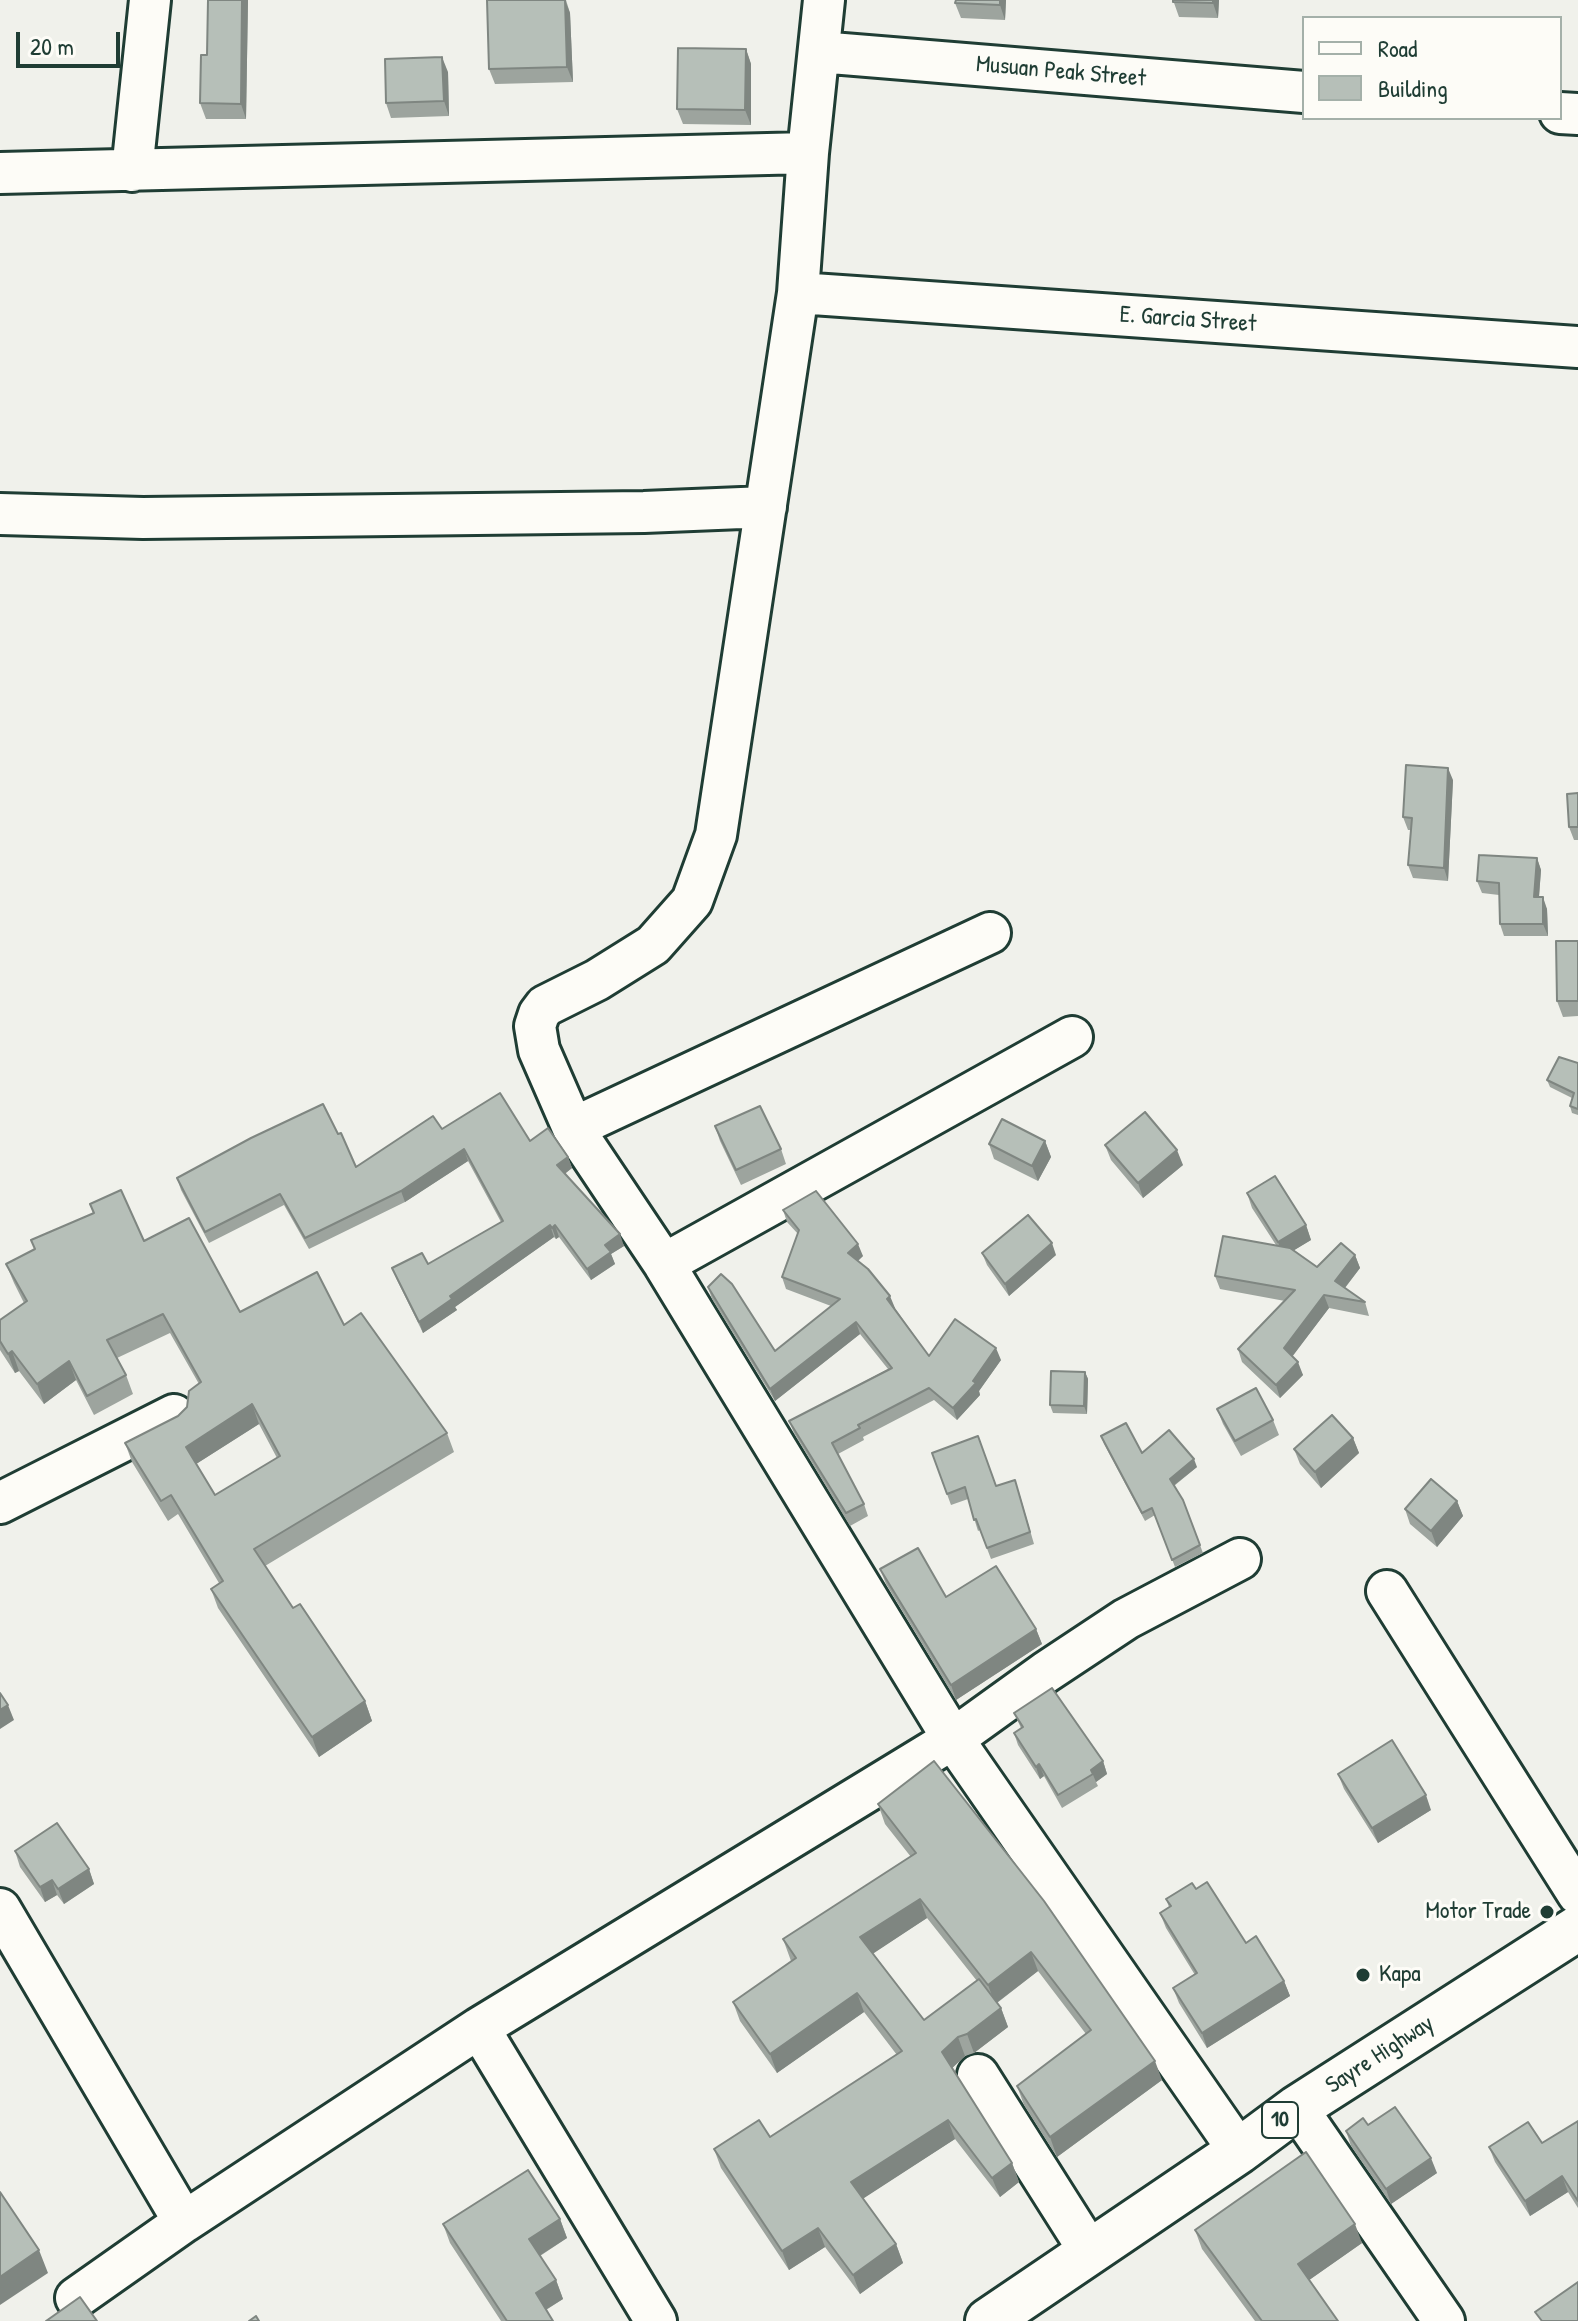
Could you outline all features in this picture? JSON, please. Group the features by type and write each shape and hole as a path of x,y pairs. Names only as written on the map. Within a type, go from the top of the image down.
{"highway":[{"name":"Sayre Highway","path":"988,2321 1239,2151 1297,2108 1578,1928"}],"street":[{"path":"132,171 150,0"},
{"path":"824,0 808,153 798,293 716,835 692,901 653,945 597,980 545,1006 535,1026 539,1050 573,1128 664,1264 953,1739 1239,2151"},
{"name":"Musuan Peak Street","path":"819,52 1302,92"},
{"path":"0,173 808,153"},
{"name":"E. Garcia Street","path":"798,293 1578,347"},
{"path":"0,514 143,518 644,512 766,507"},
{"path":"573,1128 990,933"},
{"path":"664,1264 1072,1037"},
{"path":"0,1503 174,1415"},
{"path":"76,2298 184,2222 479,2028 953,1739 1126,1619 1240,1559"},
{"path":"1387,1591 1578,1894"},
{"path":"0,1909 184,2222"},
{"path":"479,2028 656,2321"},
{"path":"978,2075 1090,2252"},
{"path":"1297,2108 1444,2321"}],"building":[{"path":"208,0 242,0 241,104 200,103 201,55 207,55"},
{"path":"487,0 565,0 567,67 489,69"},
{"path":"956,0 1000,0 1000,5 955,3"},
{"path":"1213,0 1213,3 1173,2"},
{"path":"678,48 746,49 745,110 677,109"},
{"path":"442,57 444,101 386,103 385,59"},
{"path":"1406,765 1448,768 1444,868 1408,865 1412,818 1403,817"},
{"path":"1578,793 1578,827 1569,827 1567,794"},
{"path":"1479,855 1537,858 1534,897 1543,897 1543,924 1500,924 1499,883 1477,881"},
{"path":"1556,941 1578,941 1578,1001 1557,1001"},
{"path":"1559,1057 1578,1063 1578,1109 1570,1106 1574,1093 1547,1080"},
{"path":"500,1093 530,1141 548,1128 568,1157 557,1165 620,1234 605,1245 611,1252 587,1269 555,1225 552,1228 550,1225 450,1296 452,1299 419,1322 392,1268 422,1253 428,1264 503,1221 464,1149 401,1191 305,1238 280,1194 205,1232 177,1178 323,1104 338,1134 341,1133 356,1167 433,1116 442,1129"},
{"path":"760,1106 781,1149 736,1170 715,1126"},
{"path":"1145,1112 1177,1150 1138,1183 1105,1145"},
{"path":"1002,1119 1045,1141 1032,1166 989,1144"},
{"path":"1275,1176 1306,1225 1278,1242 1247,1193"},
{"path":"121,1190 144,1241 189,1218 240,1312 317,1272 344,1325 361,1313 447,1433 254,1549 293,1608 300,1604 365,1701 312,1737 211,1589 223,1581 171,1495 161,1501 125,1443 178,1416 187,1407 189,1391 201,1382 163,1314 107,1340 126,1375 87,1396 69,1361 37,1384 12,1351 8,1354 0,1341 0,1320 27,1301 6,1264 35,1249 31,1240 94,1213 90,1204","holes":["252,1404 280,1456 215,1495 186,1447"]},
{"path":"816,1191 858,1244 848,1253 868,1269 890,1296 887,1299 929,1356 955,1319 996,1348 973,1381 976,1383 953,1408 929,1388 858,1425 860,1428 832,1443 864,1504 846,1513 789,1421 892,1368 856,1322 770,1389 708,1287 721,1274 732,1284 775,1351 840,1299 782,1277 799,1230 783,1210"},
{"path":"1028,1215 1052,1243 1005,1284 982,1253"},
{"path":"1223,1236 1290,1248 1317,1267 1341,1243 1355,1255 1335,1281 1365,1302 1324,1295 1284,1348 1298,1362 1276,1385 1238,1349 1295,1290 1215,1276"},
{"path":"1051,1371 1085,1372 1084,1406 1050,1405"},
{"path":"1256,1388 1273,1420 1235,1441 1217,1409"},
{"path":"1332,1415 1353,1438 1315,1472 1294,1449"},
{"path":"1126,1423 1142,1453 1169,1430 1194,1459 1170,1479 1183,1500 1200,1545 1172,1560 1152,1508 1142,1513 1101,1436"},
{"path":"978,1436 996,1486 1015,1480 1030,1532 987,1548 974,1520 965,1487 947,1494 932,1453"},
{"path":"1431,1479 1457,1501 1431,1531 1405,1509"},
{"path":"918,1548 946,1597 996,1566 1036,1629 951,1685 880,1569"},
{"path":"1052,1688 1103,1761 1091,1770 1093,1774 1058,1795 1039,1764 1036,1767 1014,1733 1023,1727 1014,1713"},
{"path":"0,1693 8,1705 0,1710"},
{"path":"1392,1740 1426,1795 1372,1828 1338,1774"},
{"path":"934,1761 1044,1901 1155,2061 1050,2137 1017,2086 1091,2030 1031,1952 988,1985 920,1899 860,1937 924,2020 979,1979 1001,2008 967,2034 958,2037 942,2052 1012,2163 992,2178 948,2120 851,2182 896,2244 853,2275 818,2228 782,2251 714,2149 759,2120 770,2137 902,2051 857,1993 770,2054 733,2002 796,1958 783,1939 916,1853 878,1804"},
{"path":"57,1823 89,1869 58,1889 52,1880 40,1887 15,1851"},
{"path":"1207,1882 1246,1943 1256,1936 1284,1981 1202,2033 1173,1988 1197,1973 1160,1913 1171,1906 1166,1899 1192,1883 1196,1889"},
{"path":"1395,2107 1431,2158 1386,2189 1346,2131 1363,2118 1368,2125"},
{"path":"1578,2121 1578,2201 1562,2176 1525,2201 1489,2147 1528,2122 1542,2143"},
{"path":"1306,2152 1355,2224 1298,2264 1338,2321 1262,2321 1195,2230"},
{"path":"528,2170 560,2219 529,2239 556,2280 536,2293 553,2321 507,2321 443,2224"},
{"path":"0,2192 39,2250 0,2277"},
{"path":"1578,2282 1578,2321 1542,2321 1535,2312"},
{"path":"80,2297 97,2321 46,2321"}],"place":[{"name":"Motor Trade","path":"1547,1912"},
{"name":"Kapa","path":"1363,1975"}]}
